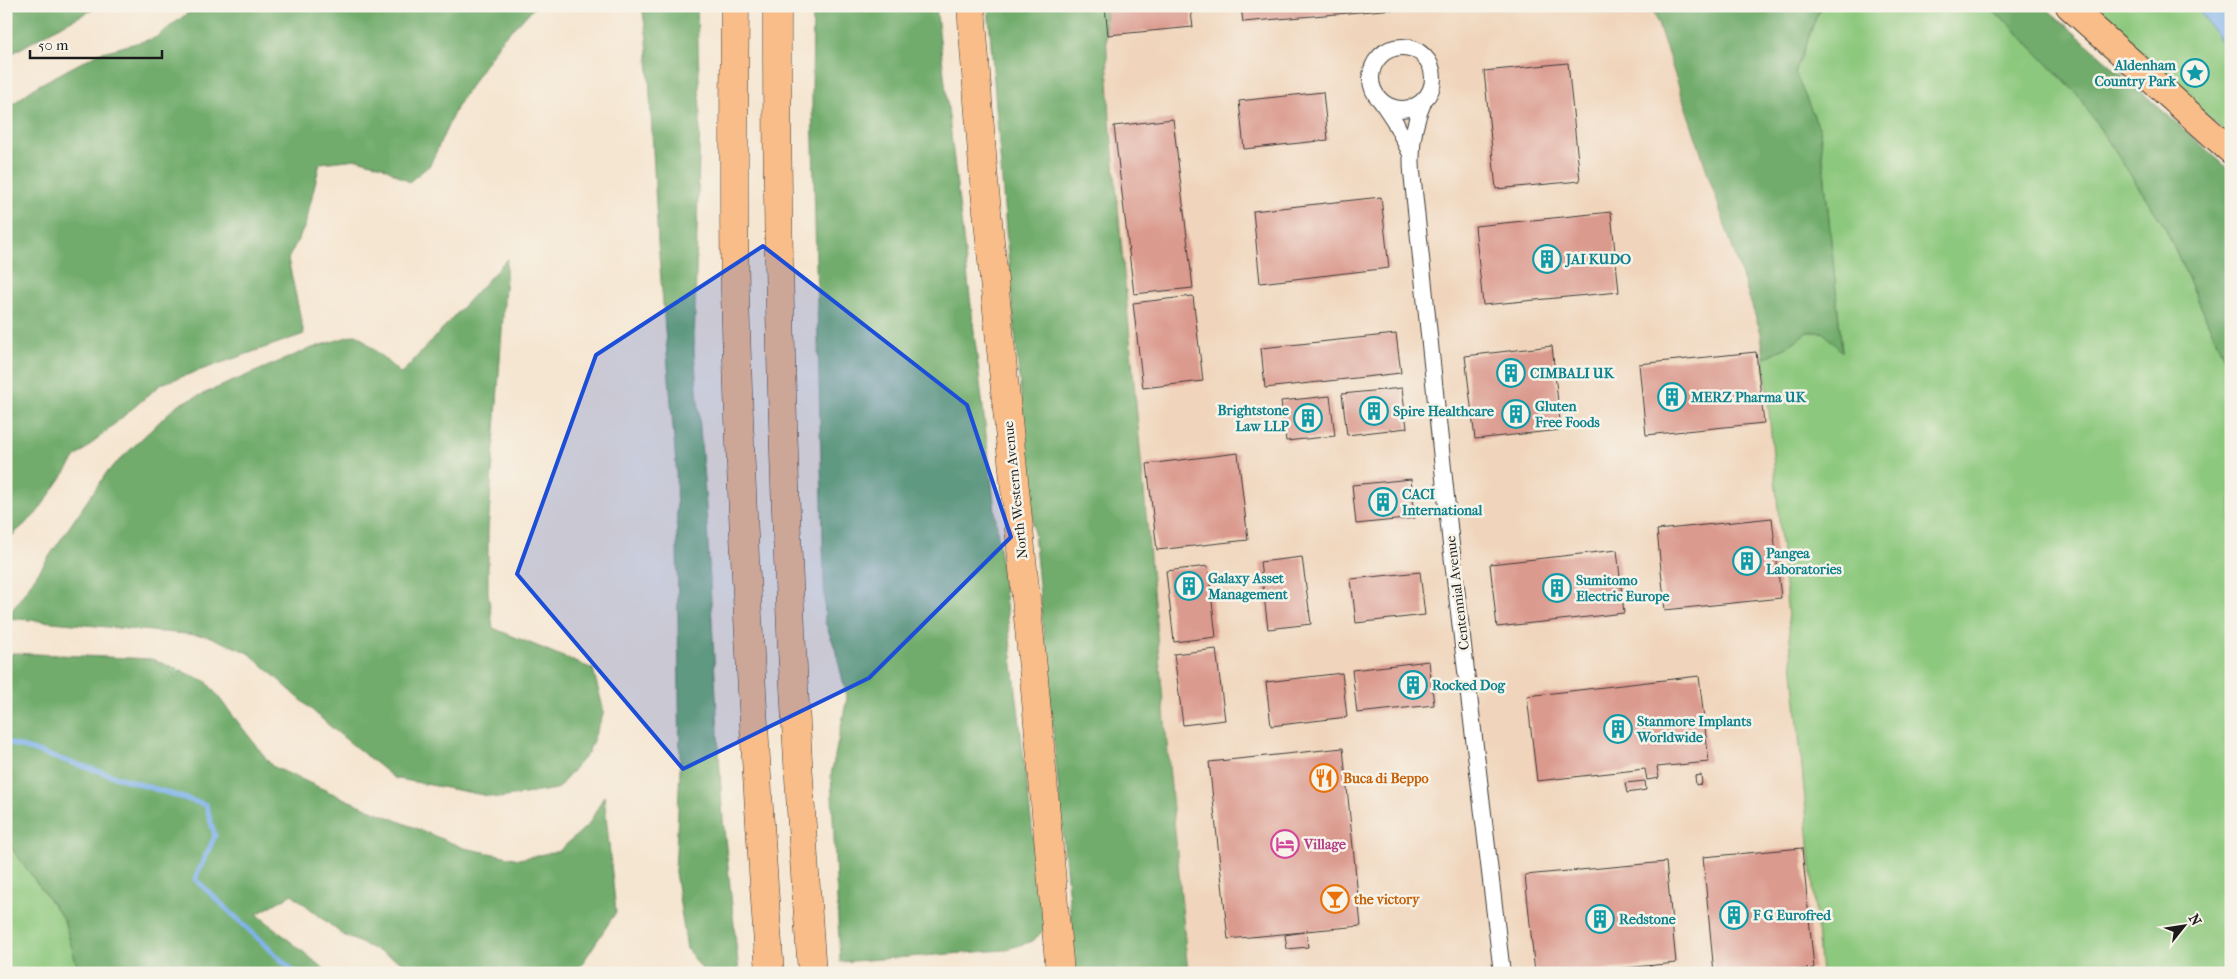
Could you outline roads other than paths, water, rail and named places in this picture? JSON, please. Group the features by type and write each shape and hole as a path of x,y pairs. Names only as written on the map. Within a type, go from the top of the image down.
{"highway":[{"path":"735,6 735,291 741,471 754,735 770,973"},
{"path":"777,6 778,299 789,613 812,973"},
{"name":"North Western Avenue","path":"971,6 984,181 1034,678 1060,973"}],"main road":[{"path":"2069,6 2231,151"}],"street":[{"path":"1394,48 1414,49 1423,55 1431,67 1433,82 1430,92 1416,118 1410,152 1394,120 1372,84 1373,68 1378,59 1385,52 1394,48"},
{"path":"1380,99 1387,105 1406,109 1424,100"},
{"name":"Centennial Avenue","path":"1410,152 1451,544 1502,973"}],"water":[{"path":"2196,6 2231,6 2231,56"}],"waterway":[{"path":"6,742 206,805 215,836 195,879 295,973"}],"place":[{"name":"Aldenham Country Park","path":"2195,73"},
{"name":"JAI KUDO","path":"1547,259"},
{"name":"CIMBALI UK","path":"1511,373"},
{"name":"MERZ Pharma UK","path":"1672,397"},
{"name":"Spire Healthcare","path":"1374,411"},
{"name":"Gluten Free Foods","path":"1516,414"},
{"name":"Brightstone Law LLP","path":"1308,418"},
{"name":"CACI International","path":"1383,502"},
{"name":"Pangea Laboratories","path":"1747,561"},
{"name":"Galaxy Asset Management","path":"1189,586"},
{"name":"Sumitomo Electric Europe","path":"1557,588"},
{"name":"Rocked Dog","path":"1413,685"},
{"name":"Stanmore Implants Worldwide","path":"1618,729"},
{"name":"Buca di Beppo","path":"1324,778"},
{"name":"Village","path":"1285,844"},
{"name":"the victory","path":"1335,899"},
{"name":"F G Eurofred","path":"1734,915"},
{"name":"Redstone","path":"1600,919"}]}
